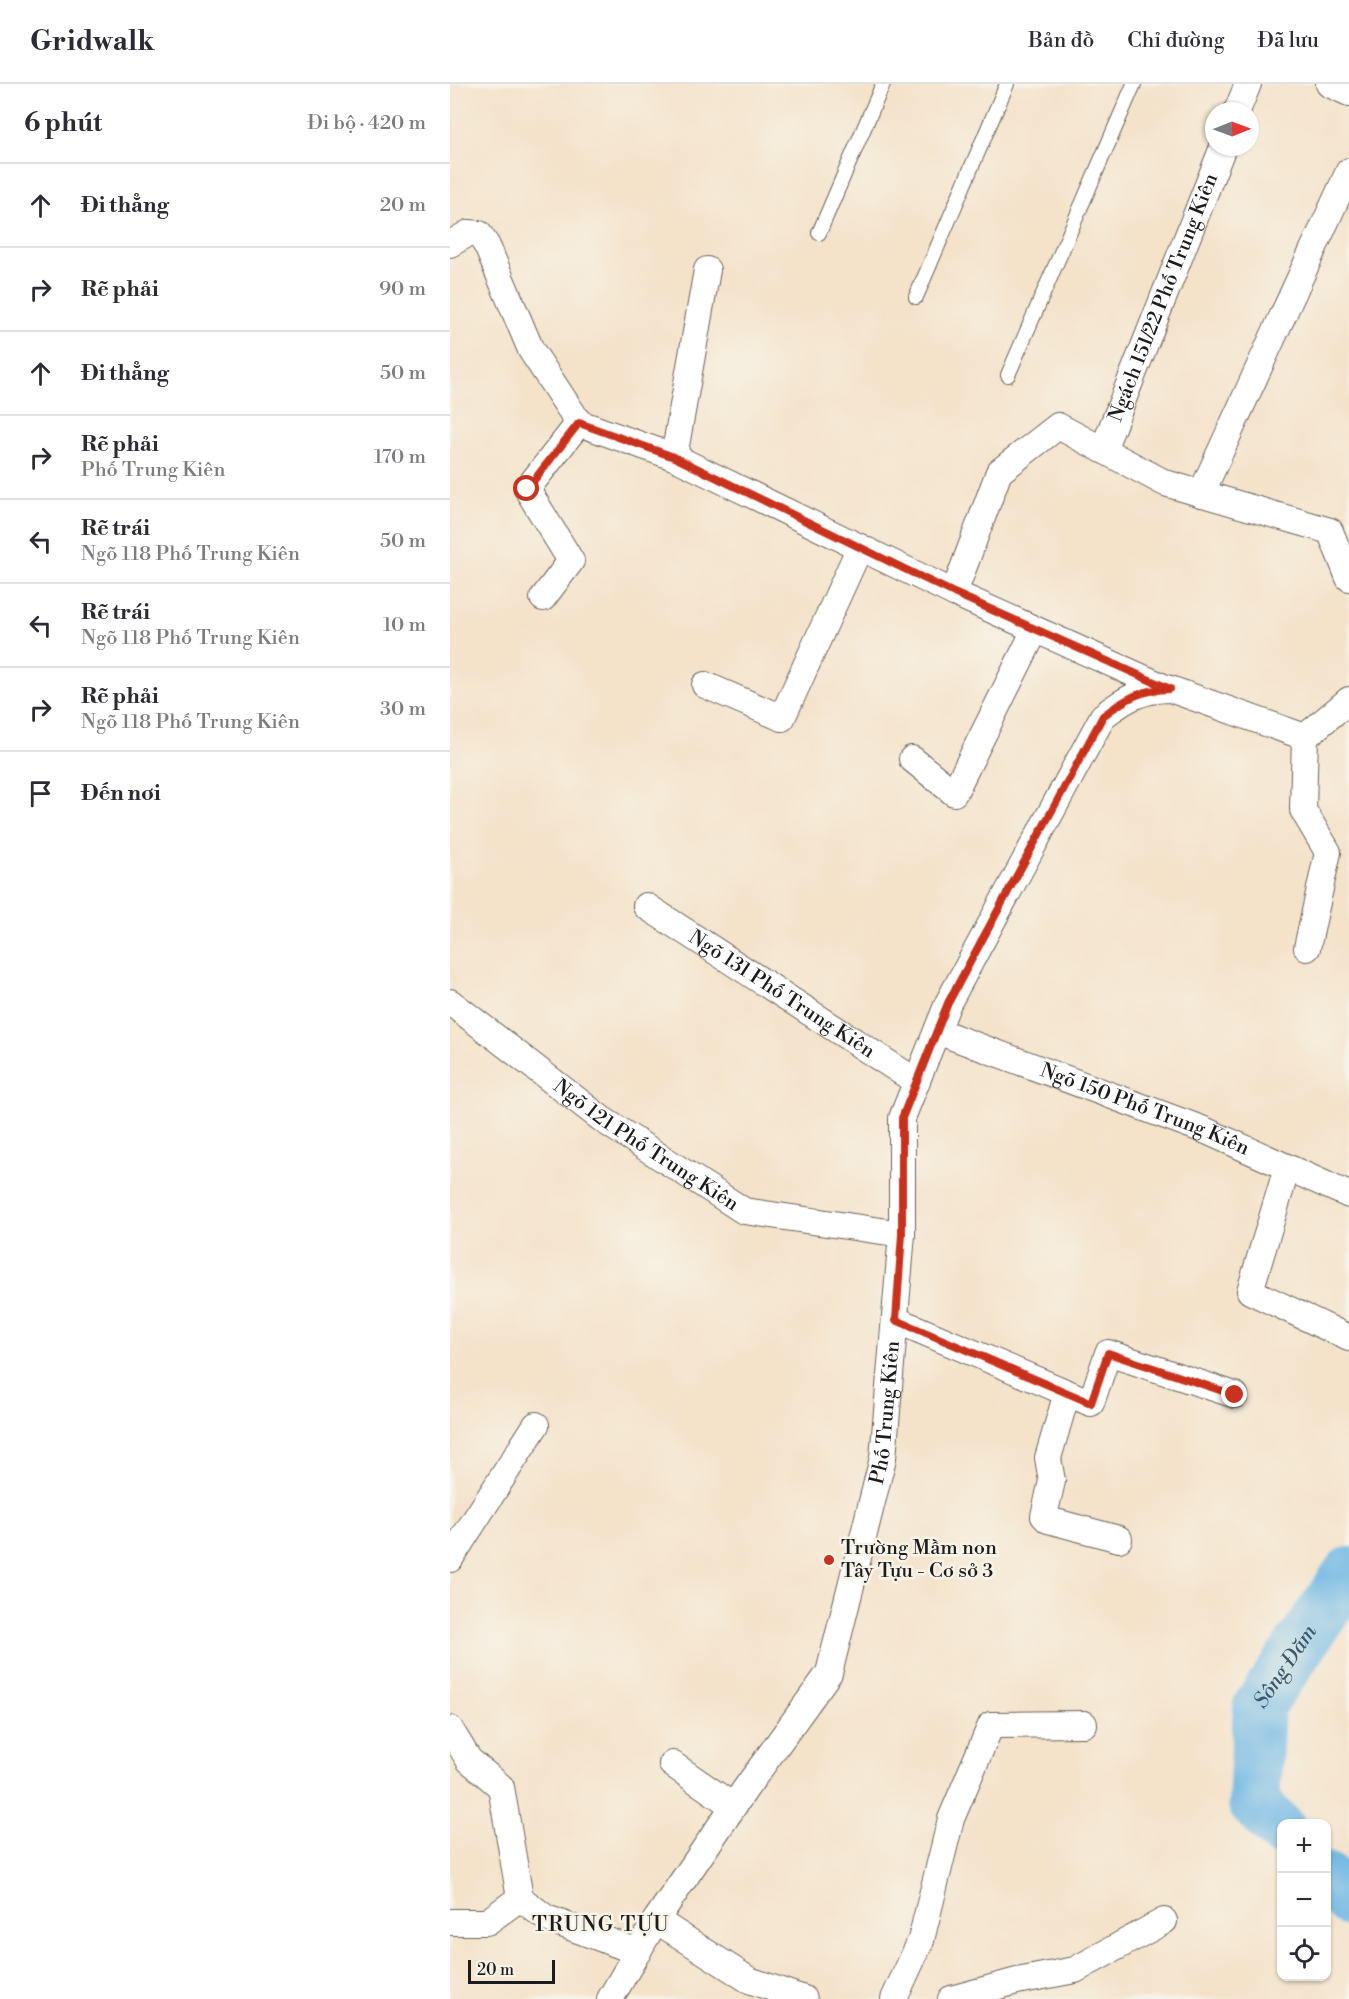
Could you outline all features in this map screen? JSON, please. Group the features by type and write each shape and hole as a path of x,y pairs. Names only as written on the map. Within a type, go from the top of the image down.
{"street":[{"path":"1241,102 1248,84"},
{"path":"1329,84 1349,93"},
{"name":"Ngách 151/22 Phố Trung Kiên","path":"1103,450 1219,156"},
{"path":"1201,494 1349,171"},
{"path":"450,244 469,233 479,234 487,246 531,350 579,423 674,457 954,593 1170,689"},
{"path":"674,457 706,270"},
{"path":"543,598 571,561 527,489 579,423"},
{"path":"954,593 999,472 1058,426 1165,483 1330,531 1349,578"},
{"path":"705,685 782,718 860,547"},
{"path":"912,759 954,793 1035,630"},
{"name":"Phố Trung Kiên","path":"610,1999 656,1920 733,1806 830,1673 884,1458 902,1234 902,1118 948,1003 1103,716 1124,699 1148,689 1170,689 1305,737"},
{"path":"1307,948 1328,852 1303,810 1305,737 1349,700"},
{"name":"Ngõ 131 Phố Trung Kiên","path":"646,906 917,1082"},
{"name":"Ngõ 121 Phố Trung Kiên","path":"450,1002 603,1120 744,1211 902,1234"},
{"name":"Ngõ 150 Phố Trung Kiên","path":"937,1031 1204,1130 1349,1195"},
{"path":"1287,1168 1250,1291 1349,1338"},
{"path":"896,1320 1091,1403 1108,1353 1235,1395"},
{"path":"1067,1393 1048,1458 1052,1481 1044,1516 1048,1520 1119,1539"},
{"path":"450,1559 536,1425"},
{"path":"894,1999 921,1940 951,1819 992,1725 1084,1724"},
{"path":"450,1729 460,1757 501,1787 520,1898 546,1918 638,1952"},
{"path":"672,1764 733,1806"},
{"path":"450,1922 488,1922 520,1898"},
{"path":"656,1920 749,1980 804,1999"},
{"path":"951,1999 1075,1970 1164,1921"}],"lane":[{"path":"819,233 882,84"},
{"path":"916,297 1006,84"},
{"path":"1008,375 1134,84"}],"waterway":[{"name":"Sông Đăm","path":"1277,1826 1254,1803 1259,1706 1349,1573"},
{"name":"Sông Đăm","path":"1331,1883 1349,1900"}],"place":[{"name":"Trường Mầm non Tây Tựu - Cơ sở 3","path":"829,1560"}],"district":[{"name":"TRUNG TỰU","path":"601,1925"}],"route":[{"path":"527,489 579,423 674,457 954,593 1170,689 1148,689 1124,699 1103,716 948,1003 902,1118 902,1234 896,1320 1091,1403 1108,1353 1235,1395"}]}
